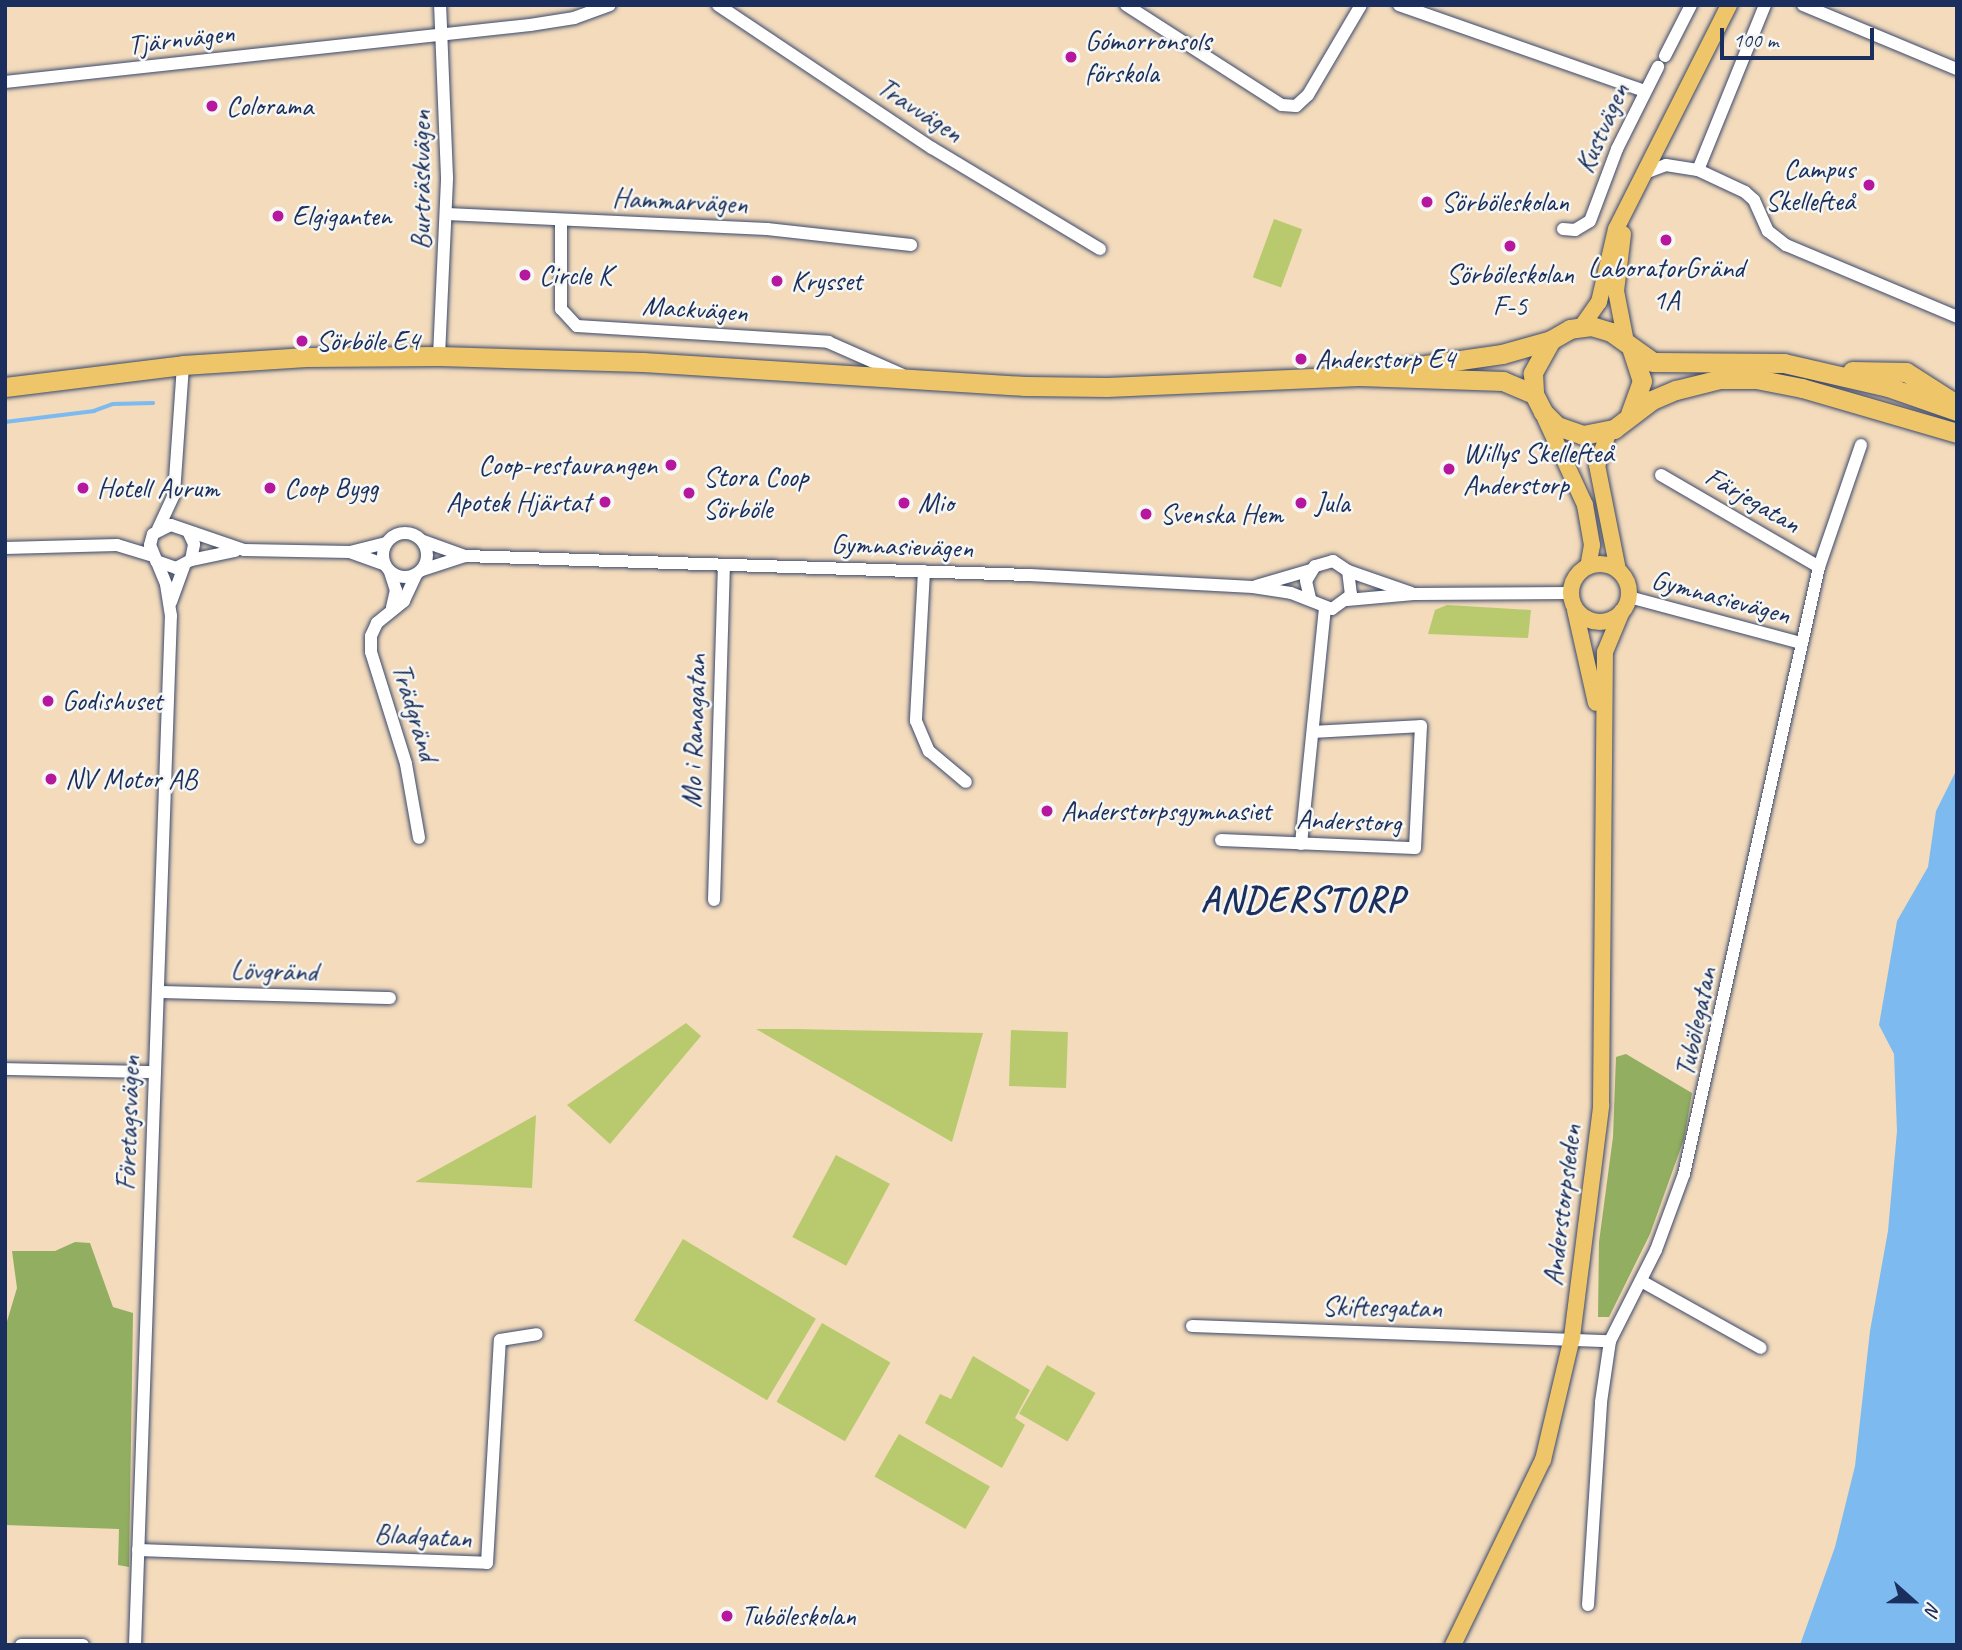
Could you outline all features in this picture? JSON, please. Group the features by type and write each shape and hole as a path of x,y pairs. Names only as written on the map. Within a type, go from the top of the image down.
{"highway":[{"path":"1359,376 1502,354 1551,340 1582,327 1602,328 1653,362 1739,360 1838,374 1957,411"},
{"path":"1551,340 1535,364 1534,394 1543,412 1573,434 1613,429 1652,400 1676,390 1720,379 1756,379 1872,406 1957,433"},
{"path":"1613,429 1634,410 1641,391 1640,369 1627,344"},
{"path":"5,387 183,365 306,357 439,356 643,362 914,380 1107,387 1359,376 1503,381 1534,394"},
{"path":"1838,374 1861,370 1906,372 1957,405"}],"main road":[{"path":"1582,327 1599,302 1610,244 1729,5"},
{"path":"1627,344 1618,310 1619,252 1642,180"},
{"path":"1543,412 1585,505 1592,545 1588,566 1574,579 1571,597 1581,615 1593,621 1611,620 1625,604 1627,582 1618,570 1597,466 1613,429"},
{"path":"1588,566 1606,565 1618,570"},
{"name":"Anderstorpsleden","path":"1571,597 1589,658 1602,748"},
{"name":"Anderstorpsleden","path":"1453,1645 1543,1460 1572,1336 1601,1094 1602,748 1605,652 1625,604"}],"street":[{"name":"Burträskvägen","path":"439,5 444,34 447,214 439,356"},
{"name":"Tjärnvägen","path":"5,82 575,18 610,5"},
{"name":"Travvägen","path":"718,5 932,148 1100,249"},
{"path":"1126,5 1282,105 1296,106 1308,95 1362,5"},
{"path":"1399,5 1645,91"},
{"name":"Kustvägen","path":"1563,229 1584,226 1594,215 1645,91 1691,5"},
{"path":"1698,170 1765,5"},
{"path":"1803,5 1957,69"},
{"path":"1642,180 1666,165 1698,170 1745,192 1754,200 1769,231 1786,246 1957,317"},
{"name":"Hammarvägen","path":"447,214 767,229 911,245"},
{"name":"Mackvägen","path":"561,220 561,309 577,326 828,342 914,380"},
{"path":"154,559 156,532 174,494 183,365"},
{"name":"Tubölegatan","path":"1588,1605 1601,1402 1611,1340 1668,1219 1702,1109 1819,567 1861,445"},
{"name":"Färjegatan","path":"1661,475 1819,567"},
{"path":"174,494 194,544 188,563"},
{"path":"5,548 117,545 171,524 244,550"},
{"path":"117,545 154,559 164,567 244,550 350,552 386,543 402,533 423,541 428,556 419,572 403,577 350,552"},
{"name":"Gymnasievägen","path":"423,541 466,556 925,571 1253,587 1310,599"},
{"path":"386,543 388,568 396,590 392,608"},
{"name":"Gymnasievägen","path":"419,572 466,556"},
{"name":"Företagsvägen","path":"154,559 171,603"},
{"path":"1325,608 1310,599 1306,581 1311,570 1326,561 1414,594"},
{"name":"Företagsvägen","path":"135,1645 171,603 188,563"},
{"name":"Mo i Ranagatan","path":"714,900 724,565"},
{"name":"Gymnasievägen","path":"1253,587 1311,570"},
{"path":"925,571 916,721 929,751 966,782"},
{"path":"1348,571 1353,582 1348,600"},
{"name":"Trädgränd","path":"419,572 404,601 392,608 371,636 371,652 406,764 419,838"},
{"path":"1325,608 1348,600 1414,594 1571,597"},
{"name":"Gymnasievägen","path":"1625,604 1801,643"},
{"path":"1301,844 1325,608"},
{"name":"Anderstorg","path":"1222,840 1415,848 1420,726 1358,733 1313,732"},
{"name":"Lövgränd","path":"158,992 390,998"},
{"path":"5,1069 153,1072"},
{"path":"1641,1281 1761,1348"},
{"name":"Skiftesgatan","path":"1192,1326 1572,1336 1611,1340"},
{"name":"Bladgatan","path":"138,1550 487,1563 500,1340 537,1334"},
{"path":"21,1645 83,1645"}],"green space":[{"path":"1274,219 1302,229 1281,288 1253,277"},
{"path":"1447,605 1531,610 1528,638 1428,634 1435,610"},
{"path":"686,1023 701,1036 610,1144 567,1105"},
{"path":"756,1029 794,1029 983,1033 952,1142"},
{"path":"1011,1030 1068,1032 1066,1088 1009,1086"},
{"path":"1626,1054 1692,1093 1684,1139 1650,1234 1609,1317 1598,1317 1599,1242 1613,1137 1616,1057"},
{"path":"536,1115 532,1188 415,1182"},
{"path":"836,1155 890,1184 846,1266 792,1237"},
{"path":"683,1239 816,1319 767,1400 634,1320"},
{"path":"75,1242 90,1243 113,1307 133,1313 129,1567 118,1565 119,1529 5,1525 5,1328 17,1288 12,1251 55,1251"},
{"path":"822,1323 890,1362 845,1441 776,1402"},
{"path":"973,1356 1030,1390 1015,1418 1025,1425 1002,1468 925,1423 940,1394 951,1399"},
{"path":"1047,1365 1095,1393 1067,1441 1019,1413"},
{"path":"899,1434 990,1486 965,1529 874,1476"}],"water":[{"path":"1957,769 1957,1645 1800,1645 1835,1547 1855,1466 1870,1331 1888,1231 1897,1131 1894,1054 1879,1025 1897,921 1928,867 1936,811"}],"waterway":[{"path":"5,422 94,411 113,404 153,403"}],"place":[{"name":"Gómorronsols förskola","path":"1071,57"},
{"name":"Colorama","path":"212,106"},
{"name":"Campus Skellefteå","path":"1869,185"},
{"name":"Sörböleskolan","path":"1427,202"},
{"name":"Elgiganten","path":"278,216"},
{"name":"LaboratorGränd 1A","path":"1666,240"},
{"name":"Sörböleskolan F-5","path":"1510,246"},
{"name":"Circle K","path":"525,275"},
{"name":"Krysset","path":"777,281"},
{"name":"Sörböle E4","path":"302,341"},
{"name":"Anderstorp E4","path":"1301,359"},
{"name":"Coop-restaurangen","path":"671,465"},
{"name":"Willys Skellefteå Anderstorp","path":"1449,469"},
{"name":"Hotell Aurum","path":"83,488"},
{"name":"Coop Bygg","path":"270,488"},
{"name":"Stora Coop Sörböle","path":"689,493"},
{"name":"Apotek Hjärtat","path":"605,502"},
{"name":"Mio","path":"904,503"},
{"name":"Jula","path":"1301,503"},
{"name":"Svenska Hem","path":"1146,514"},
{"name":"Godishuset","path":"48,701"},
{"name":"NV Motor AB","path":"51,779"},
{"name":"Anderstorpsgymnasiet","path":"1047,811"},
{"name":"Tuböleskolan","path":"727,1616"}],"district":[{"name":"ANDERSTORP","path":"1303,900"}]}
